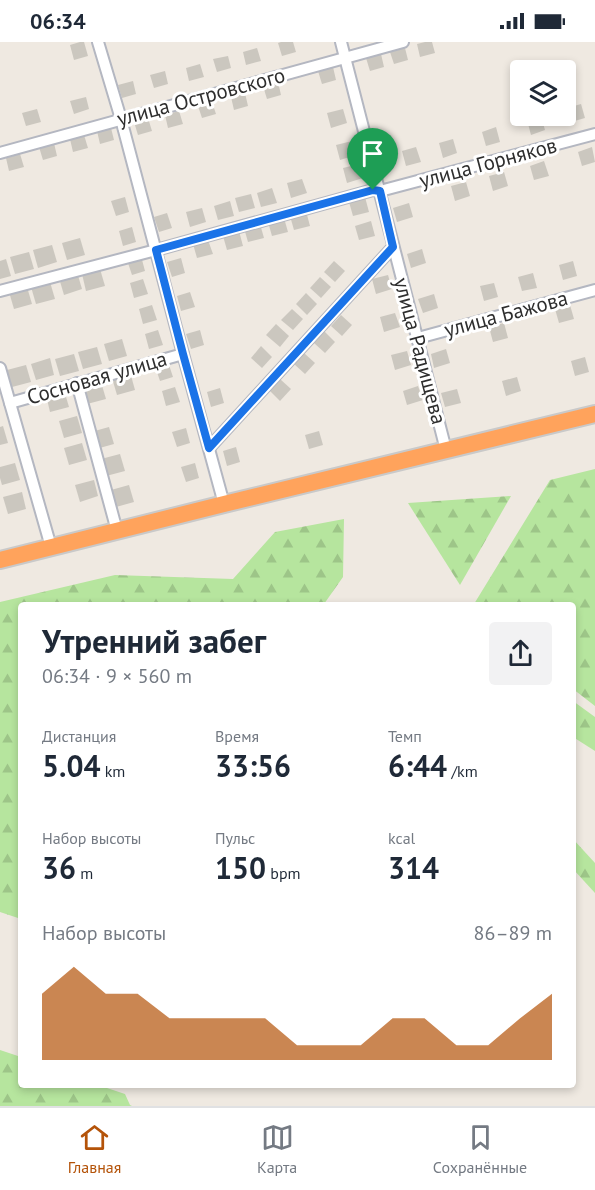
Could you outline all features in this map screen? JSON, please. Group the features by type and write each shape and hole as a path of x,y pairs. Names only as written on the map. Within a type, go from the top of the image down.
{"highway":[{"path":"0,560 595,414"}],"street":[{"path":"98,42 121,119 224,504"},
{"name":"улица Радищева","path":"341,42 446,450"},
{"name":"улица Островского","path":"0,153 403,42"},
{"name":"улица Горняков","path":"0,291 373,190 380,191 595,134"},
{"path":"209,448 393,247"},
{"name":"улица Бажова","path":"418,338 595,290"},
{"name":"Сосновая улица","path":"10,403 183,354"},
{"name":"Сосновая улица","path":"0,368 51,547"},
{"path":"77,383 117,531"}],"green space":[{"path":"595,469 595,706 576,691 576,602 475,602 550,480"},
{"path":"511,496 460,585 408,503"},
{"path":"344,519 343,577 325,602 18,602 18,918 0,912 0,602 115,575 233,579 275,532"},
{"path":"576,703 595,717 595,751 576,739"},
{"path":"576,842 595,863 595,893 576,872"},
{"path":"0,1050 18,1056 18,1088 107,1088 125,1094 132,1106 0,1106"}],"building":[{"path":"84,42 88,56 74,60 70,45"},
{"path":"293,42 296,52 282,56 278,43"},
{"path":"432,42 435,53 420,57 417,44"},
{"path":"257,48 261,61 246,65 243,52"},
{"path":"405,48 408,60 394,64 390,52"},
{"path":"381,54 384,67 370,71 366,58"},
{"path":"228,56 231,68 217,72 213,59"},
{"path":"200,64 204,77 189,81 186,68"},
{"path":"333,67 336,80 322,84 318,71"},
{"path":"165,71 168,84 154,88 150,75"},
{"path":"133,81 136,94 122,98 118,85"},
{"path":"278,82 281,95 267,99 263,86"},
{"path":"245,93 248,106 234,110 231,97"},
{"path":"86,97 89,109 74,114 70,101"},
{"path":"212,102 216,114 202,118 198,106"},
{"path":"581,104 585,118 576,121 576,105"},
{"path":"37,109 41,122 26,126 22,113"},
{"path":"343,109 347,123 331,128 327,113"},
{"path":"179,111 183,124 168,128 165,115"},
{"path":"148,118 152,131 138,135 134,122"},
{"path":"529,126 544,126 545,130 531,135"},
{"path":"496,127 500,142 486,146 482,132"},
{"path":"111,128 114,140 100,144 97,131"},
{"path":"84,135 88,148 73,152 70,139"},
{"path":"453,139 457,153 443,158 439,143"},
{"path":"352,141 356,155 340,160 336,145"},
{"path":"54,143 57,156 43,160 39,147"},
{"path":"416,147 421,162 406,166 402,151"},
{"path":"592,147 595,162 582,166 578,152"},
{"path":"20,154 24,167 9,171 6,158"},
{"path":"544,161 549,176 534,180 530,166"},
{"path":"359,164 363,178 347,183 343,168"},
{"path":"504,172 508,186 493,191 489,176"},
{"path":"302,179 307,193 291,198 287,183"},
{"path":"466,182 470,196 455,201 451,186"},
{"path":"272,188 277,203 261,207 257,193"},
{"path":"251,194 255,208 239,212 235,198"},
{"path":"125,197 129,212 116,216 111,201"},
{"path":"365,197 369,212 353,216 349,202"},
{"path":"230,201 234,216 218,220 214,206"},
{"path":"409,203 413,217 397,222 393,208"},
{"path":"202,208 206,222 190,227 186,212"},
{"path":"306,211 310,226 294,230 290,216"},
{"path":"167,213 172,228 159,232 154,217"},
{"path":"284,218 288,232 272,236 268,222"},
{"path":"371,221 375,236 359,240 355,226"},
{"path":"260,224 264,238 248,242 244,228"},
{"path":"132,227 136,242 123,246 119,231"},
{"path":"239,231 243,246 227,250 223,236"},
{"path":"80,238 85,255 67,260 62,243"},
{"path":"208,240 213,254 197,258 193,244"},
{"path":"52,245 57,262 38,268 33,250"},
{"path":"422,249 426,263 411,268 407,254"},
{"path":"29,252 34,269 15,274 10,257"},
{"path":"141,256 145,271 132,275 127,260"},
{"path":"181,258 185,273 172,277 167,262"},
{"path":"6,259 11,276 0,279 0,261"},
{"path":"334,261 345,271 335,282 324,272"},
{"path":"573,261 577,276 563,280 559,265"},
{"path":"100,269 105,286 86,291 82,274"},
{"path":"77,272 82,289 64,295 59,278"},
{"path":"533,273 537,288 522,291 518,277"},
{"path":"388,275 392,289 376,294 372,279"},
{"path":"320,277 331,287 321,298 310,288"},
{"path":"143,279 148,294 134,298 130,283"},
{"path":"50,282 55,299 36,304 31,287"},
{"path":"494,283 498,297 484,301 480,286"},
{"path":"27,287 32,304 14,309 9,292"},
{"path":"190,292 195,307 181,311 177,296"},
{"path":"306,293 317,304 307,315 296,304"},
{"path":"434,294 438,308 423,313 418,299"},
{"path":"152,305 157,320 143,324 139,309"},
{"path":"570,305 574,319 559,323 555,309"},
{"path":"292,309 303,319 293,330 281,320"},
{"path":"395,313 400,327 384,332 380,317"},
{"path":"341,315 352,325 342,336 331,326"},
{"path":"504,323 508,338 493,342 489,327"},
{"path":"276,324 289,336 280,347 266,335"},
{"path":"158,330 163,345 149,349 145,334"},
{"path":"200,330 204,345 191,349 186,334"},
{"path":"324,331 335,342 325,353 314,343"},
{"path":"122,339 127,356 109,361 104,344"},
{"path":"261,346 272,357 262,368 251,358"},
{"path":"97,347 102,364 83,369 78,352"},
{"path":"446,349 450,363 434,368 431,354"},
{"path":"407,351 411,365 395,370 391,355"},
{"path":"304,353 315,363 305,374 294,364"},
{"path":"74,354 79,371 60,376 55,359"},
{"path":"585,357 589,372 575,376 571,361"},
{"path":"50,358 54,375 36,380 31,364"},
{"path":"168,362 173,377 160,381 155,366"},
{"path":"26,365 31,382 12,387 7,370"},
{"path":"130,372 135,390 117,395 112,378"},
{"path":"517,377 521,391 506,396 502,381"},
{"path":"280,379 291,389 280,401 269,390"},
{"path":"101,382 106,399 87,404 82,387"},
{"path":"418,386 423,400 407,405 403,391"},
{"path":"175,387 180,402 166,406 162,391"},
{"path":"220,388 224,403 211,407 207,392"},
{"path":"457,389 461,403 445,407 441,393"},
{"path":"64,390 69,407 50,412 46,395"},
{"path":"77,416 82,433 64,438 59,421"},
{"path":"3,426 8,443 0,445 0,427"},
{"path":"109,427 114,444 96,449 91,432"},
{"path":"186,428 190,443 177,447 172,432"},
{"path":"319,431 323,445 309,449 305,435"},
{"path":"82,443 87,460 69,465 64,448"},
{"path":"236,447 240,462 227,466 223,451"},
{"path":"120,454 125,471 106,476 101,459"},
{"path":"15,463 20,480 2,485 0,467"},
{"path":"195,463 199,478 186,482 181,467"},
{"path":"94,480 98,496 80,502 75,485"},
{"path":"129,485 134,502 116,507 111,490"},
{"path":"22,492 26,509 8,514 3,497"}],"route":[{"path":"373,190 380,191 393,247 209,448 156,250 373,190"}]}
